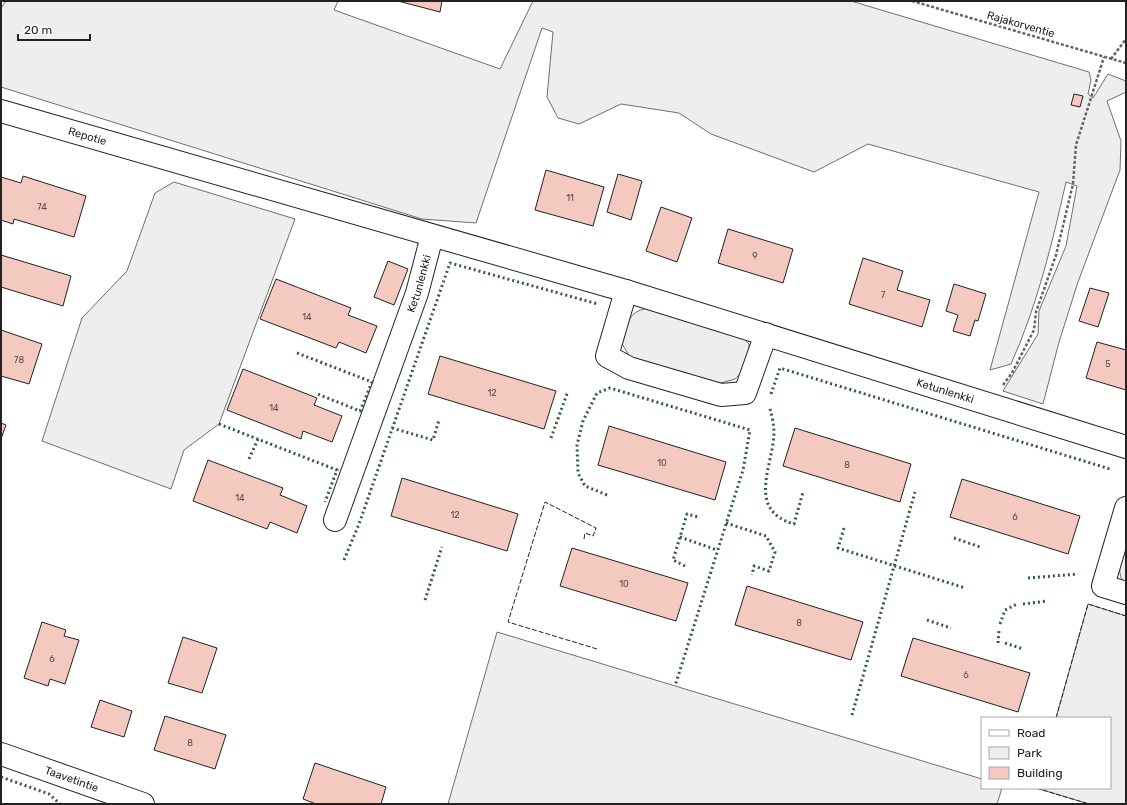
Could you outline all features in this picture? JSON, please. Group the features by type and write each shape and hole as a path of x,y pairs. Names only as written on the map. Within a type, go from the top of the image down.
{"street":[{"name":"Repotie","path":"1,110 174,162 432,236"},
{"name":"Ketunlenkki","path":"335,520 417,293 432,236 626,291 983,401 1126,447"},
{"path":"626,291 607,356 629,368 720,395 745,393 766,334"},
{"path":"1126,508 1103,586 1126,593"},
{"name":"Taavetintie","path":"1,754 94,796 143,804"}],"path":[{"name":"Rajakorventie","path":"912,1 1126,63"},
{"path":"1111,59 1126,39"},
{"path":"983,401 1001,388 1005,383 1034,330 1036,312 1056,255 1073,184 1076,145 1104,57"}],"green space":[{"path":"6,1 338,1 334,10 500,69 533,1 851,1 1089,72 1091,80 1088,94 1093,98 1108,74 1126,81 1126,92 1107,101 1121,141 1120,170 1078,282 1059,342 1043,404 1003,391 1038,334 1039,311 1066,246 1077,186 1066,182 1049,252 1036,297 1029,320 1011,364 990,370 1039,192 868,144 814,172 711,134 679,113 621,104 579,124 558,118 547,97 553,32 542,28 476,223 422,219 1,87 1,8"},
{"path":"174,182 295,219 219,424 184,450 171,489 42,441 82,318 127,271 155,193"},
{"path":"648,308 743,338 749,344 749,350 740,374 735,379 717,384 630,357 622,344 627,326 631,316"},
{"path":"1126,533 1126,583 1123,582 1121,576 1120,564"},
{"path":"1088,604 1126,616 1126,804 1089,804 1039,789 1111,789 1111,717 1056,717"},
{"path":"497,632 981,779 981,789 1002,789 997,804 448,804"}],"building":[{"path":"398,1 442,1 440,12"},
{"path":"1074,94 1083,96 1080,107 1071,105"},
{"path":"546,170 604,187 593,226 535,210"},
{"path":"618,174 642,181 631,220 607,212"},
{"path":"23,176 86,196 74,237 14,219 13,224 1,220 1,177 21,183"},
{"path":"661,207 692,218 677,262 646,251"},
{"path":"728,229 793,249 783,283 718,263"},
{"path":"1,255 71,276 63,306 1,287"},
{"path":"863,258 903,271 897,290 930,300 922,327 849,304"},
{"path":"388,261 408,269 394,305 374,297"},
{"path":"276,279 351,308 348,315 377,326 366,353 339,342 336,348 260,319"},
{"path":"954,284 986,294 978,321 975,320 970,336 953,331 958,315 946,311"},
{"path":"1090,288 1109,293 1098,327 1079,321"},
{"path":"1,330 42,344 29,384 1,376"},
{"path":"1097,342 1126,350 1126,390 1086,378"},
{"path":"440,356 556,391 544,429 428,394"},
{"path":"243,369 317,398 314,405 342,416 332,442 303,431 301,439 227,410"},
{"path":"1,423 6,425 1,439"},
{"path":"609,426 726,462 715,500 598,465"},
{"path":"795,428 911,464 900,502 783,466"},
{"path":"208,460 283,488 280,495 307,506 297,533 270,522 267,529 193,501"},
{"path":"402,478 518,514 507,551 391,516"},
{"path":"962,479 1080,516 1068,554 950,517"},
{"path":"572,548 688,583 676,621 560,586"},
{"path":"747,586 863,622 851,660 735,625"},
{"path":"42,622 66,630 64,636 79,640 65,684 50,679 48,686 24,678"},
{"path":"183,637 217,648 202,693 168,683"},
{"path":"913,638 1030,673 1018,712 901,676"},
{"path":"100,700 132,711 124,737 91,727"},
{"path":"165,716 226,735 215,769 154,750"},
{"path":"315,763 386,787 381,804 316,804 303,799"}],"hedge":[{"path":"344,560 359,524 450,263 598,304"},
{"path":"297,353 372,382 360,411 315,393"},
{"path":"771,394 780,368 1110,469"},
{"path":"607,495 585,486 578,473 577,445 583,421 597,393 610,388 750,430 743,470 675,686"},
{"path":"551,438 568,391"},
{"path":"770,409 774,433 766,486 766,498 770,509 779,517 794,524 803,492"},
{"path":"392,428 433,440 439,420"},
{"path":"219,424 337,470 325,502"},
{"path":"249,459 258,439"},
{"path":"852,715 915,492"},
{"path":"685,566 673,560 687,514 698,517"},
{"path":"726,523 766,536 775,552 769,571 754,566 752,575"},
{"path":"844,528 838,548 965,588"},
{"path":"680,537 717,550"},
{"path":"954,538 980,547"},
{"path":"425,600 442,547"},
{"path":"1028,578 1078,574"},
{"path":"1023,604 1047,601"},
{"path":"1000,624 1005,610 1017,604"},
{"path":"927,620 951,628"},
{"path":"998,643 999,630"},
{"path":"1005,643 1023,649"},
{"path":"1,777 49,794 60,804"}],"fence":[{"path":"584,539 585,533 593,536 596,528 545,502 508,622 597,649"},
{"path":"1056,717 1088,604 1126,616"},
{"path":"1039,789 1089,804"}]}
